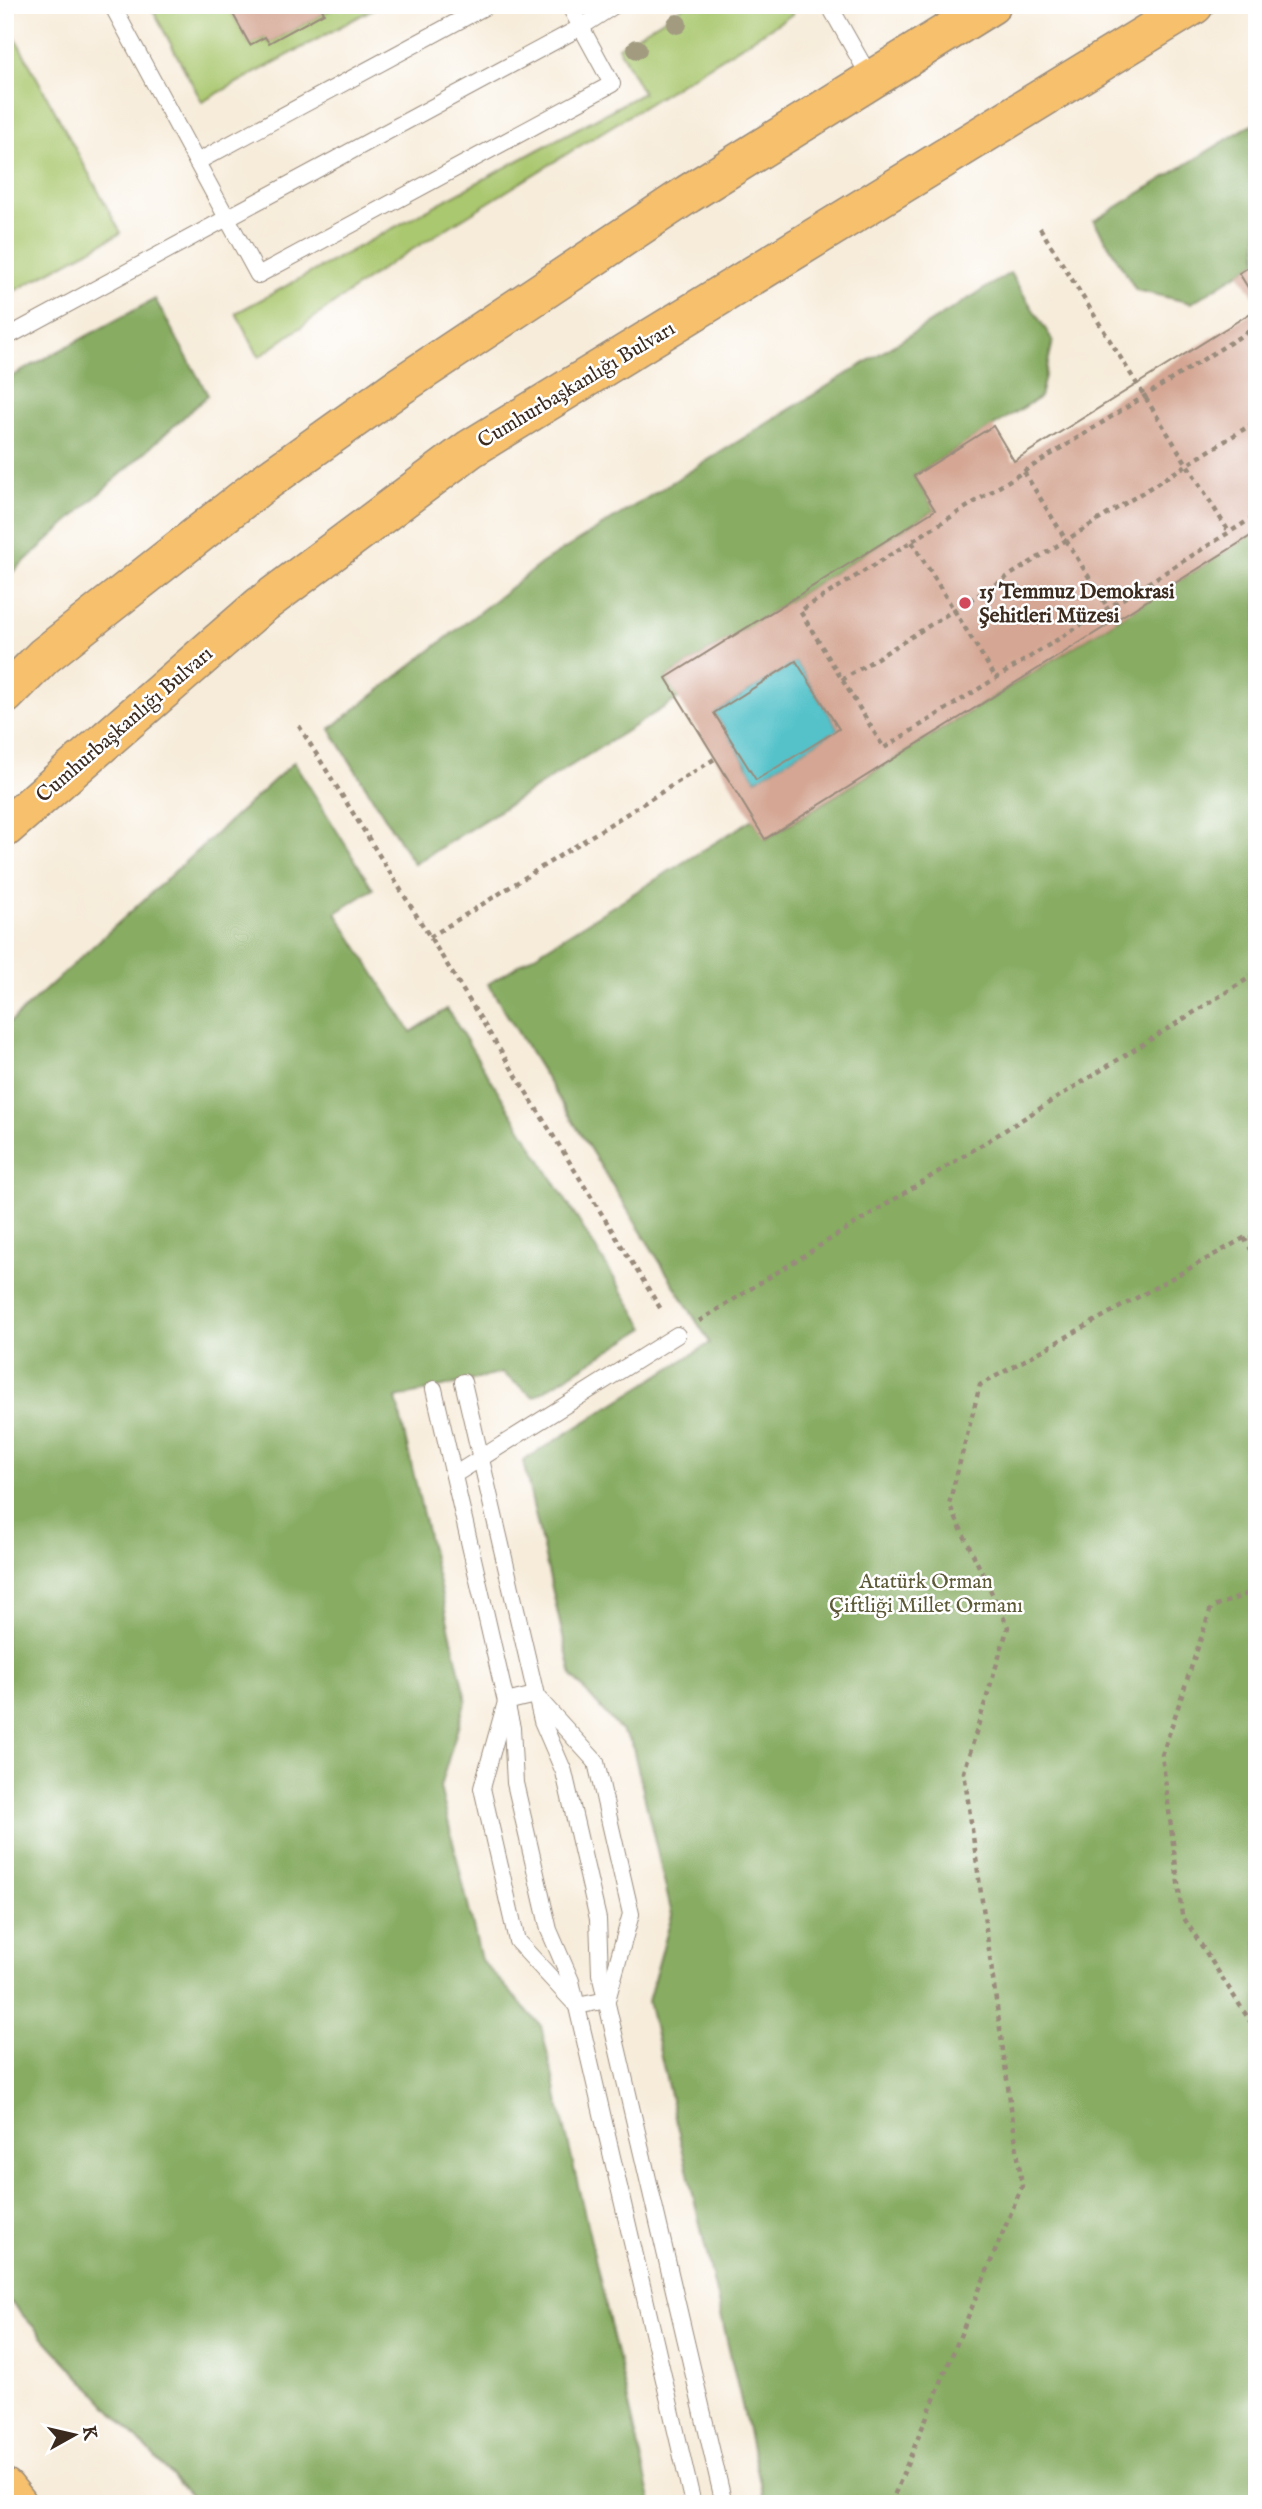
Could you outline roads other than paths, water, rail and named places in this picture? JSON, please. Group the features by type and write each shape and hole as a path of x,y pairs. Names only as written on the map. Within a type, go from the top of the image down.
{"main road":[{"name":"Cumhurbaşkanlığı Bulvarı","path":"5,828 260,606 470,449 1195,5"},
{"path":"5,682 44,656 261,485 397,388 688,194 986,6"},
{"path":"5,695 44,656"},
{"path":"5,2488 18,2504"}],"lane":[{"path":"112,5 258,275 612,84 569,5"},
{"path":"197,162 488,5"},
{"path":"5,338 581,27 615,5"},
{"path":"829,5 871,79"},
{"path":"454,1475 677,1335"},
{"path":"463,1382 542,1721 564,1772 598,1919 600,1974 724,2504"},
{"path":"434,1389 512,1728 515,1783 549,1930 571,1981 693,2504"},
{"path":"506,1702 536,1695"},
{"path":"536,1695 596,1762 602,1787 631,1914 607,2000"},
{"path":"506,1702 482,1788 496,1852 517,1941 577,2006"},
{"path":"577,2006 607,2000"}],"water":[{"path":"796,661 839,729 756,780 714,713"}],"place":[{"name":"15 Temmuz Demokrasi Şehitleri Müzesi","path":"965,603"}],"park label":[{"name":"Atatürk Orman Çiftliği Millet Ormanı","path":"926,1593"}]}
